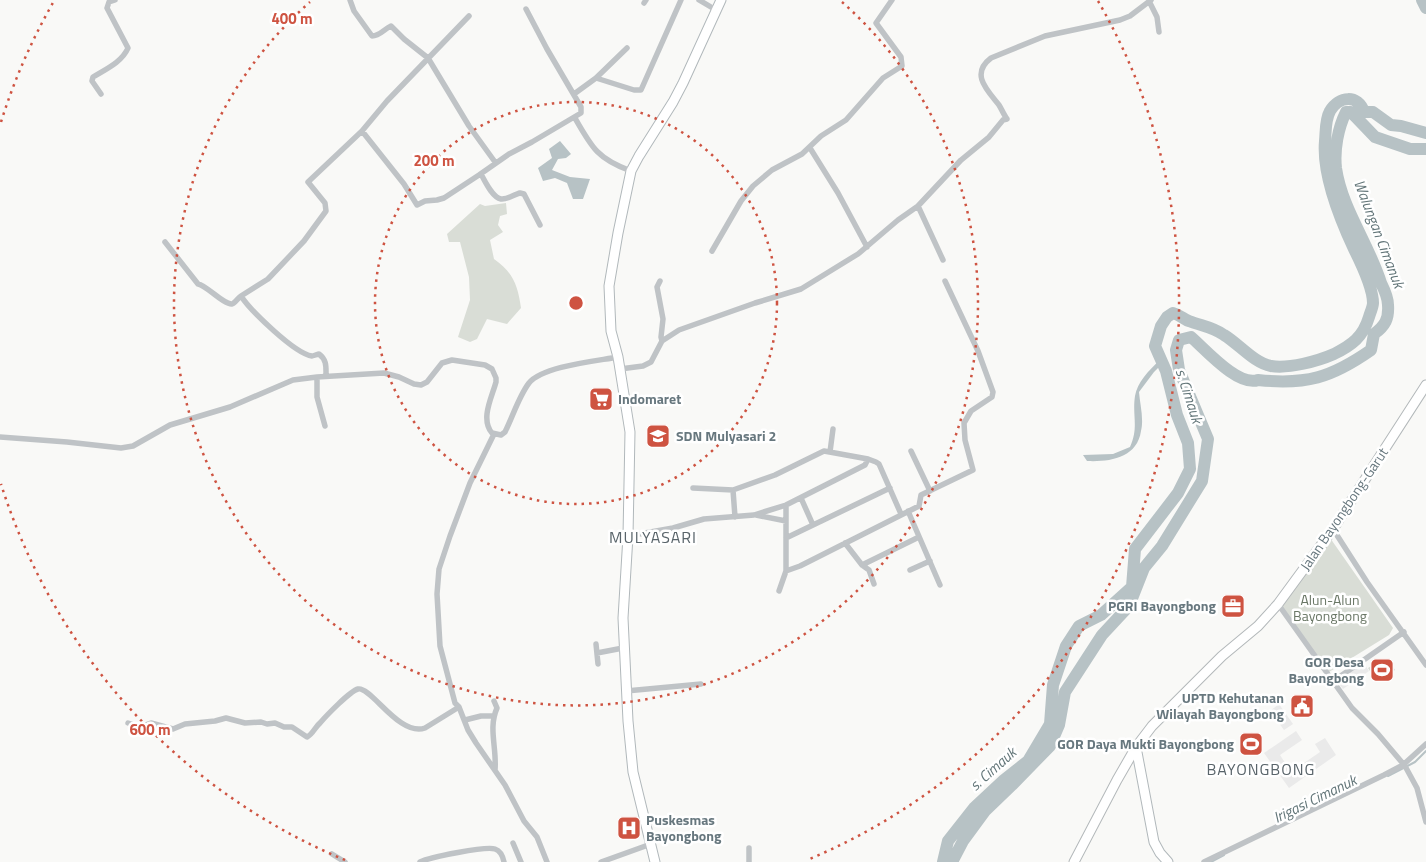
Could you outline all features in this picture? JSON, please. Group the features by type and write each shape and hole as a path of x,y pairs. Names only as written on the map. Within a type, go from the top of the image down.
{"main road":[{"path":"655,862 633,772 626,691 623,618 628,536 630,432 618,357 611,331 609,286 618,233 632,171 683,83 720,0"},
{"name":"Jalan Bayongbong-Garut","path":"1074,860 1136,747 1152,726 1222,656 1258,626 1278,604 1333,529 1426,385"},
{"path":"1136,747 1154,842 1168,862"}],"street":[{"path":"101,94 92,80 93,77 108,69 128,50 128,46 107,8 109,2 115,0"},
{"path":"350,0 354,11 372,36 379,35 385,28 391,26 428,58 469,126 495,162"},
{"path":"596,78 634,90 641,90 681,0"},
{"path":"699,0 716,10"},
{"path":"712,251 741,201 753,186 772,170 802,154 821,136 846,120 883,78 902,66 901,57 876,23 892,0"},
{"path":"620,369 643,366 651,362 662,342 680,330 755,303 801,289 867,247 898,220 918,206 961,160 989,137 1003,120 1007,119 983,83 981,69 984,63 998,54 1045,36 1120,20 1130,16 1150,1 1157,17 1159,32"},
{"path":"362,130 404,184 417,205 428,200 440,200 481,174 495,162 575,118 582,110 526,9"},
{"path":"164,242 198,284 203,285 212,294 230,304 268,279 304,241 326,211 325,203 308,182 362,130 468,16"},
{"path":"574,94 596,78 627,48"},
{"path":"575,118 589,143 600,156 616,166 632,171"},
{"path":"810,148 838,193 867,247"},
{"path":"481,174 490,189 499,198 503,199 520,193 524,194 540,225"},
{"path":"918,206 943,260"},
{"path":"660,281 657,287 663,319 662,342"},
{"path":"786,571 800,566 919,506 921,495 973,470 965,440 964,423 971,411 993,395 978,351 945,281"},
{"path":"241,296 277,334 309,355 319,354 322,356 326,367 326,376"},
{"path":"0,437 121,448 133,446 170,426 230,407 293,380 384,373 420,385 427,382 442,363 461,360 485,365 492,369 496,378 486,422 488,429 494,434 501,434 505,432 526,387 538,374 577,364 618,357"},
{"path":"317,377 317,398 325,426"},
{"path":"830,452 833,429"},
{"path":"494,434 470,483 452,528 439,569 437,594 440,646 455,703 459,707 476,743 505,785 524,821 537,837 547,862"},
{"path":"693,488 733,490 775,475 824,451 868,459 879,464 901,514"},
{"path":"912,451 930,491"},
{"path":"628,536 680,527 704,519 754,515 786,505 865,465 868,459"},
{"path":"786,538 890,488"},
{"path":"733,490 735,517"},
{"path":"801,498 813,526"},
{"path":"779,591 786,571 786,505"},
{"path":"908,511 940,585"},
{"path":"754,515 786,521"},
{"path":"1333,529 1426,665"},
{"path":"862,565 918,537"},
{"path":"845,543 862,565 869,570 874,584"},
{"path":"910,570 930,561"},
{"path":"1278,604 1352,708 1378,734 1409,773 1419,794 1426,822"},
{"path":"1332,682 1404,632"},
{"path":"596,644 598,664"},
{"path":"597,653 624,648"},
{"path":"626,691 701,684"},
{"path":"128,724 140,727 151,724 171,729 185,724 226,718 245,724 275,723 284,728 292,727 307,736 346,697 360,689 369,694 389,715 408,726 420,730 459,707"},
{"path":"494,701 497,708 493,716 495,770"},
{"path":"464,720 481,716 493,716"},
{"path":"1204,862 1404,766 1426,744"},
{"path":"513,843 521,862"},
{"path":"601,862 651,844"},
{"path":"749,862 750,848"},
{"path":"420,862 456,853 488,849 495,849 500,853 504,862"},
{"path":"332,854 345,862"}],"shaded area":[{"path":"560,141 571,154 566,158 558,159 552,170 570,177 590,179 583,199 573,199 567,183 555,178 543,181 538,168 552,158 549,149"},
{"path":"1159,361 1166,371 1160,366 1139,392 1142,426 1134,447 1121,457 1105,461 1087,461 1083,455 1113,454 1130,447 1135,427 1134,403 1136,391 1144,377"},
{"path":"1363,662 1369,671 1343,689 1336,680"},
{"path":"1279,704 1293,724 1284,730 1270,711"},
{"path":"1296,731 1302,740 1280,755 1291,772 1320,752 1315,744 1325,738 1336,755 1289,788 1264,753"}],"green space":[{"path":"506,203 507,214 500,216 498,225 503,232 490,240 494,259 506,269 514,280 521,308 507,324 487,319 477,339 470,342 458,337 470,300 469,277 460,242 449,242 447,234 480,204 485,206"},
{"name":"Alun-Alun Bayongbong","path":"1328,535 1393,628 1389,635 1329,672 1277,604"},
{"name":"GOR Desa Bayongbong","path":"1388,659 1395,670 1377,682 1368,668 1381,660 1383,662"},
{"name":"GOR Daya Mukti Bayongbong","path":"1252,732 1262,748 1250,756 1240,739"}],"waterway":[{"path":"1422,0 1426,8"},
{"name":"s. Cimauk","path":"943,862 948,841 974,808 1028,761 1050,724 1053,685 1066,646 1079,626 1101,615 1132,587 1135,549 1178,493 1190,469 1188,443 1177,415 1166,371 1155,346 1161,326 1167,317 1173,313 1176,314 1220,332 1259,361 1278,367 1312,362 1334,354 1351,344 1364,330 1373,303 1366,276 1338,210 1329,182 1325,154 1328,114 1338,102 1348,99 1357,102 1364,112 1373,112 1391,125 1426,133"},
{"name":"Walungan Cimanuk","path":"952,862 963,841 985,811 1050,746 1059,725 1065,692 1102,635 1129,606 1144,568 1162,546 1202,481 1208,439 1179,370 1176,350 1179,340 1191,337 1222,366 1241,378 1250,381 1290,381 1317,377 1343,367 1371,350 1374,334 1384,325 1387,318 1388,302 1370,254 1350,212 1339,183 1336,168 1336,147 1343,118 1346,112 1351,112 1375,137 1410,149 1426,149"},
{"name":"Irigasi Cimanuk","path":"1388,776 1415,762 1426,751"},
{"name":"Irigasi Cimanuk","path":"1211,862 1224,855"}],"place":[{"name":"Indomaret","path":"601,399"},
{"name":"SDN Mulyasari 2","path":"658,436"},
{"name":"PGRI Bayongbong","path":"1233,606"},
{"name":"GOR Desa Bayongbong","path":"1382,670"},
{"name":"UPTD Kehutanan Wilayah Bayongbong","path":"1302,706"},
{"name":"GOR Daya Mukti Bayongbong","path":"1251,744"},
{"name":"Puskesmas Bayongbong","path":"629,828"}],"district":[{"name":"MULYASARI","path":"653,537"},
{"name":"BAYONGBONG","path":"1261,769"}]}
